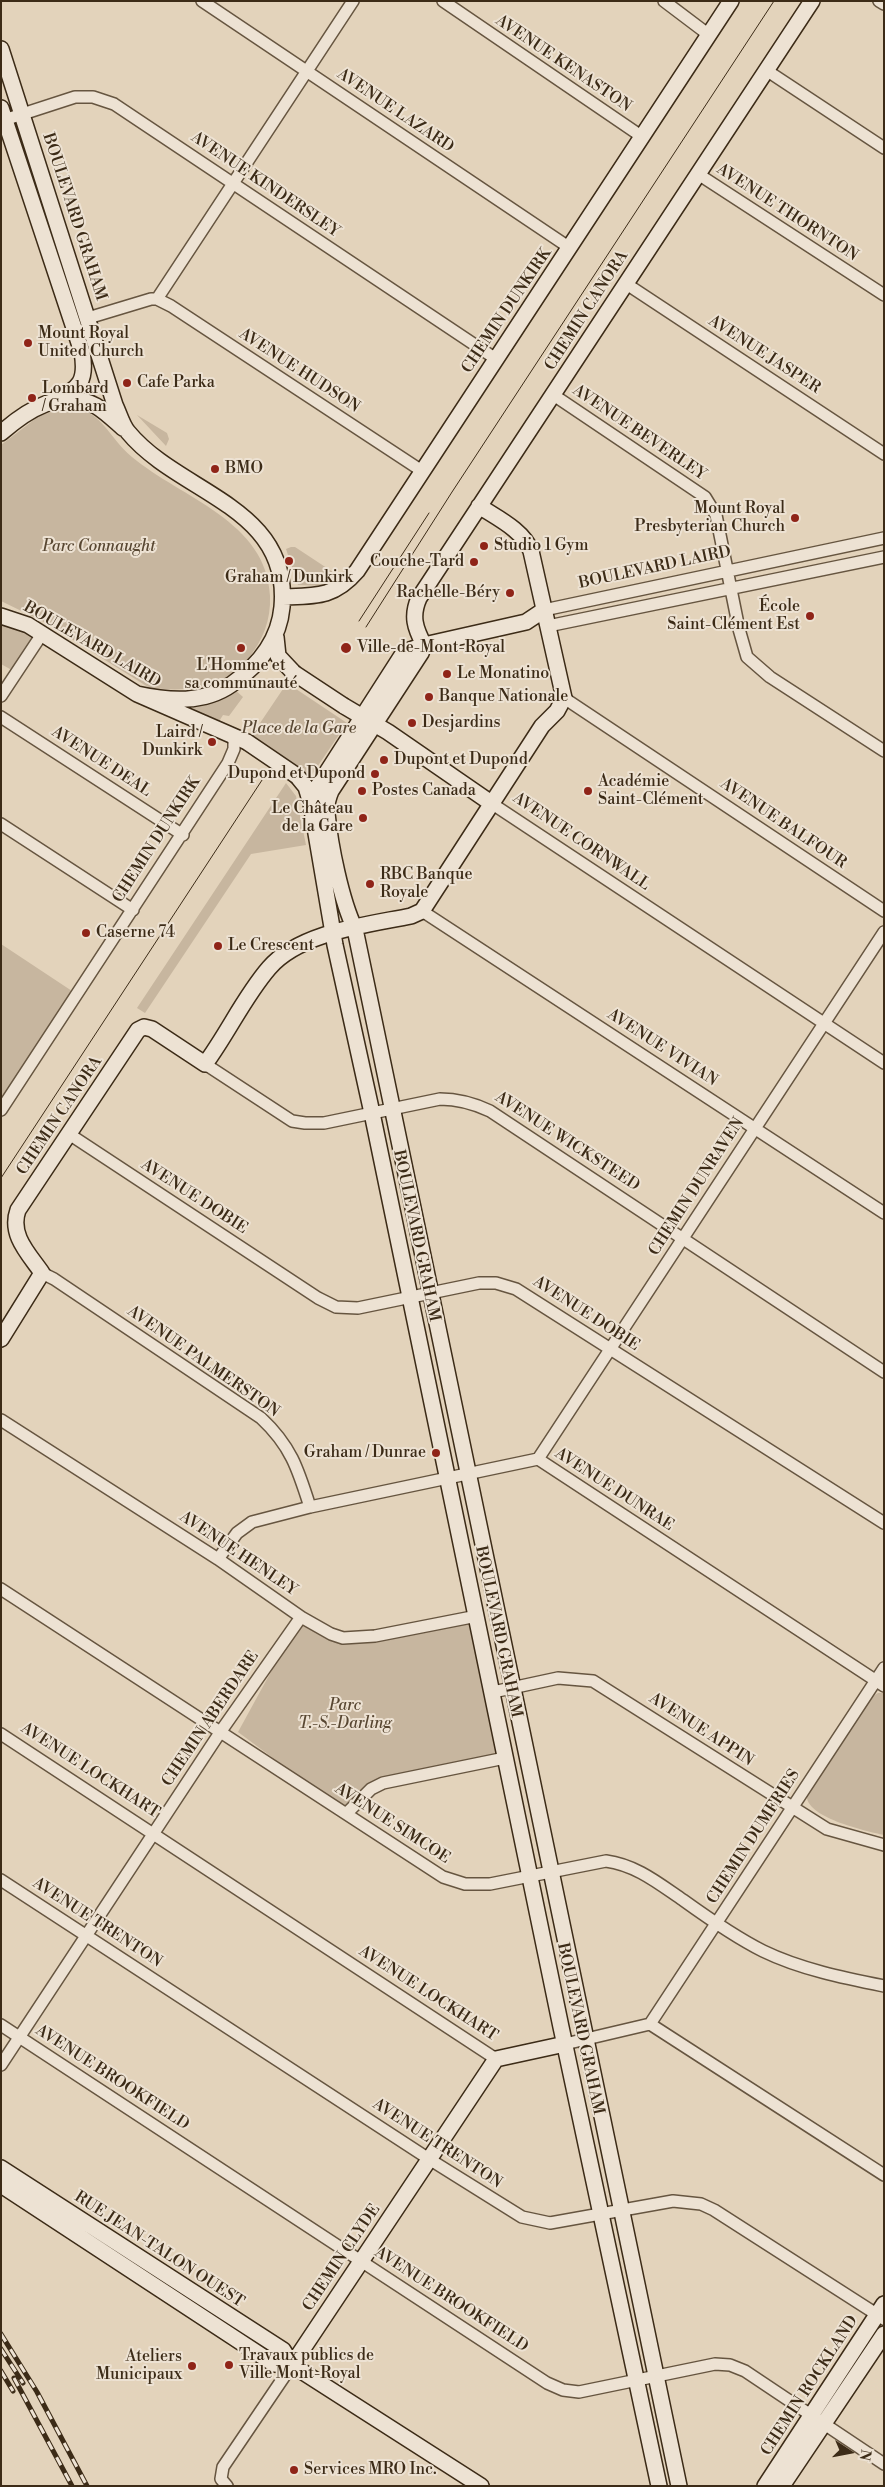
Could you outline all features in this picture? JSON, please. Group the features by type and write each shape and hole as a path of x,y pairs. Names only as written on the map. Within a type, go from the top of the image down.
{"street":[{"name":"AVENUE LAZARD","path":"202,1 570,248"},
{"path":"88,318 151,299 157,299 354,1"},
{"name":"AVENUE KENASTON","path":"443,1 641,136"},
{"path":"664,1 709,35"},
{"name":"CHEMIN DUNKIRK","path":"283,597 319,596 334,591 357,571 731,1"},
{"name":"CHEMIN CANORA","path":"424,644 415,629 414,608 478,506 812,1"},
{"path":"879,1 884,4"},
{"name":"BOULEVARD GRAHAM","path":"1,49 115,405 126,431 161,463 243,514 255,526 266,542 276,563 283,597 281,618 276,637 247,672 228,687 212,694 175,700 137,694"},
{"path":"766,70 884,148"},
{"name":"AVENUE KINDERSLEY","path":"2,116 22,113 75,97 93,97 106,101 233,183 496,359"},
{"path":"1,433 27,412 74,390 82,380 84,371 82,352 2,116"},
{"name":"AVENUE THORNTON","path":"698,174 884,295"},
{"name":"AVENUE JASPER","path":"625,283 884,454"},
{"name":"AVENUE HUDSON","path":"157,299 181,312 422,472"},
{"name":"AVENUE BEVERLEY","path":"552,394 705,497 716,515 743,648 747,657 770,677 884,751"},
{"path":"56,400 73,399 90,403 98,407 126,431"},
{"path":"205,1064 270,967 295,947 334,933 411,916 422,911 542,726 556,713 564,698 528,542 478,506"},
{"name":"BOULEVARD LAIRD","path":"424,644 526,622 544,610 884,538"},
{"name":"BOULEVARD LAIRD","path":"526,622 548,626 884,557"},
{"name":"BOULEVARD LAIRD","path":"3,616 42,634 137,694 240,739 297,776 325,788"},
{"path":"1,696 42,634"},
{"name":"AVENUE CORNWALL","path":"276,637 278,656 294,673 368,722 388,732 491,803 884,1064"},
{"path":"311,804 325,788 368,722 404,652 424,644"},
{"name":"AVENUE BALFOUR","path":"564,698 884,911"},
{"name":"AVENUE DEAL","path":"1,717 183,835"},
{"name":"CHEMIN DUNKIRK","path":"1,1110 183,835 228,763 240,739"},
{"name":"BOULEVARD LAIRD","path":"297,776 306,787 311,804"},
{"name":"BOULEVARD GRAHAM","path":"325,788 327,812 348,915 355,929 391,1110 588,2039 679,2486"},
{"name":"BOULEVARD GRAHAM","path":"311,804 334,933 530,1877 659,2486"},
{"path":"1,824 133,910"},
{"name":"AVENUE VIVIAN","path":"422,911 884,1213"},
{"name":"CHEMIN DUNRAVEN","path":"538,1459 884,932"},
{"name":"CHEMIN CANORA","path":"42,1273 17,1236 15,1218 138,1030 144,1027 152,1029"},
{"name":"AVENUE WICKSTEED","path":"152,1029 292,1121 318,1123 440,1099 456,1099 473,1103 490,1111 884,1372"},
{"name":"AVENUE DOBIE","path":"69,1134 326,1302 346,1308 358,1308 479,1283 516,1288 884,1524"},
{"path":"1,1339 42,1273"},
{"name":"AVENUE PALMERSTON","path":"42,1273 54,1279 261,1418 275,1431 298,1466 310,1507"},
{"name":"AVENUE HENLEY","path":"1,1420 218,1559 301,1617 331,1634 344,1638 358,1638 477,1616"},
{"name":"AVENUE DUNRAE","path":"218,1559 237,1533 252,1522 310,1507 538,1459 880,1683"},
{"name":"AVENUE SIMCOE","path":"1,1589 347,1813 442,1877 455,1882 477,1885 553,1873 606,1861 620,1863 638,1870 717,1924 764,1952 804,1966 884,1986"},
{"name":"CHEMIN ABERDARE","path":"1,2065 221,1731 301,1617"},
{"name":"CHEMIN DUMFRIES","path":"650,2024 792,1808 880,1683 884,1668"},
{"name":"AVENUE APPIN","path":"492,1692 558,1678 593,1681 827,1829 884,1845"},
{"name":"AVENUE LOCKHART","path":"1,1734 496,2059 650,2024"},
{"path":"347,1813 371,1788 383,1783 506,1758"},
{"name":"AVENUE TRENTON","path":"1,1880 429,2159 522,2217 550,2223 673,2201 701,2204 714,2210 882,2312"},
{"path":"650,2024 884,2175"},
{"name":"AVENUE BROOKFIELD","path":"1,2025 548,2383 563,2390 579,2392 715,2364 730,2364 745,2371 884,2464"},
{"name":"CHEMIN CLYDE","path":"224,2481 225,2464 496,2059"},
{"name":"RUE JEAN-TALON OUEST","path":"1,2168 284,2350 292,2365 481,2486"},
{"name":"RUE JEAN-TALON OUEST","path":"1,2185 274,2364 292,2365"},
{"name":"CHEMIN ROCKLAND","path":"782,2486 817,2420 882,2312"},
{"name":"CHEMIN ROCKLAND","path":"765,2486 884,2334"}],"green space":[{"name":"Parc Connaught","path":"69,406 81,409 98,419 132,457 218,514 238,530 254,548 265,570 270,596 269,613 262,637 253,652 238,669 227,677 215,683 189,689 148,687 46,623 1,601 1,445 39,416"},
{"path":"137,415 167,433 169,439 166,446"},
{"path":"295,547 339,576 324,586 298,585 286,549"},
{"path":"1,616 42,634 17,673 1,664"},
{"name":"Place de la Gare","path":"287,683 347,723 311,776 252,735"},
{"path":"234,689 243,697 229,716 223,715 218,723 192,709 194,705"},
{"path":"286,783 296,796 306,845 251,854 145,1013 137,1008"},
{"path":"1,944 72,991 1,1100"},
{"name":"Parc T.-S.-Darling","path":"477,1616 505,1758 383,1783 347,1813 238,1732 301,1617 343,1638"},
{"path":"878,1693 884,1693 884,1835 837,1822 825,1816 815,1810 808,1802 807,1794 873,1696"}],"tram line":[{"path":"366,627 452,492 774,1"},
{"path":"359,621 429,513"},
{"path":"1,1178 268,771"}],"railway":[{"path":"1,2334 37,2392 87,2486"},
{"path":"1,2349 23,2383"},
{"path":"1,2371 13,2391"},
{"path":"14,2378 72,2486"}],"place":[{"name":"Mount Royal United Church","path":"28,343"},
{"name":"Cafe Parka","path":"127,383"},
{"name":"Lombard / Graham","path":"32,398"},
{"name":"BMO","path":"215,469"},
{"name":"Mount Royal Presbyterian Church","path":"795,518"},
{"name":"Studio 1 Gym","path":"484,546"},
{"name":"Graham / Dunkirk","path":"289,561"},
{"name":"Couche-Tard","path":"474,562"},
{"name":"Rachelle-Béry","path":"510,593"},
{"name":"École Saint-Clément Est","path":"810,616"},
{"name":"L'Homme et sa communauté","path":"241,648"},
{"name":"Ville-de-Mont-Royal","path":"346,648"},
{"name":"Le Monatino","path":"447,674"},
{"name":"Banque Nationale","path":"429,697"},
{"name":"Desjardins","path":"412,723"},
{"name":"Laird / Dunkirk","path":"212,742"},
{"name":"Dupont et Dupond","path":"384,760"},
{"name":"Dupond et Dupond","path":"375,774"},
{"name":"Postes Canada","path":"362,791"},
{"name":"Académie Saint-Clément","path":"588,791"},
{"name":"Le Château de la Gare","path":"363,818"},
{"name":"RBC Banque Royale","path":"370,884"},
{"name":"Caserne 74","path":"86,933"},
{"name":"Le Crescent","path":"218,946"},
{"name":"Graham / Dunrae","path":"436,1453"},
{"name":"Travaux publics de Ville Mont-Royal","path":"229,2365"},
{"name":"Ateliers Municipaux","path":"192,2366"},
{"name":"Services MRO Inc.","path":"294,2470"}]}
